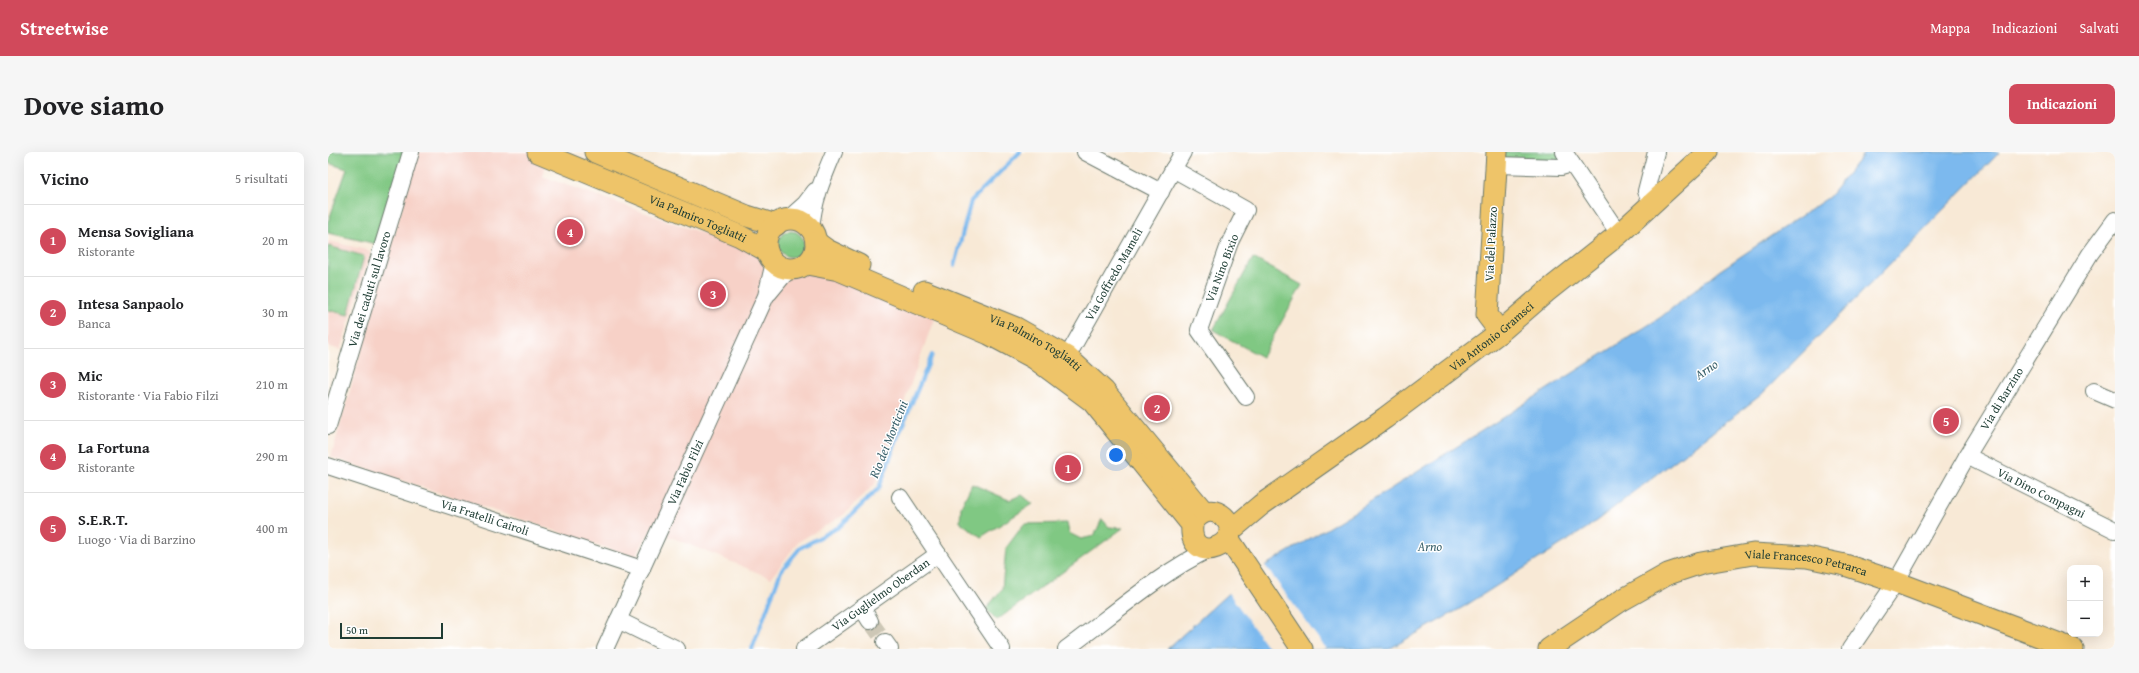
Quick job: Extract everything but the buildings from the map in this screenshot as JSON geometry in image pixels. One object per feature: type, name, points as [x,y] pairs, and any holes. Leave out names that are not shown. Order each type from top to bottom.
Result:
[{"type":"main road","name":"Via Palmiro Togliatti","points":[[538,152],[740,236],[785,261],[846,273],[989,334],[1047,366],[1092,401],[1216,537]]},
{"type":"main road","name":"Via Palmiro Togliatti","points":[[595,152],[747,216],[781,223],[800,221],[814,236],[843,259],[1016,328],[1067,357],[1104,391],[1216,537]]},
{"type":"main road","name":"Via Antonio Gramsci","points":[[1216,537],[1385,418],[1500,332],[1546,292],[1619,234],[1708,152]]},
{"type":"main road","name":"Via del Palazzo","points":[[1496,159],[1488,315],[1500,332]]},
{"type":"main road","points":[[781,223],[768,237],[785,261],[812,258],[814,236]]},
{"type":"main road","points":[[1216,537],[1288,649]]},
{"type":"main road","points":[[1216,537],[1302,649]]},
{"type":"main road","name":"Viale Francesco Petrarca","points":[[1549,649],[1622,600],[1668,574],[1701,563],[1753,554],[1807,557],[1845,565],[1896,582],[2073,649]]},
{"type":"street","name":"Via dei caduti sul lavoro","points":[[328,426],[411,152]]},
{"type":"street","points":[[814,236],[813,212],[819,187],[834,152]]},
{"type":"street","points":[[1085,152],[1161,192]]},
{"type":"street","name":"Via Goffredo Mameli","points":[[1067,357],[1183,152]]},
{"type":"street","points":[[1652,205],[1646,191],[1656,152]]},
{"type":"street","points":[[1496,159],[1561,167],[1568,158],[1619,234]]},
{"type":"street","name":"Via Nino Bixio","points":[[1174,169],[1246,210],[1230,242],[1199,330],[1246,397]]},
{"type":"street","name":"Via Palmiro Togliatti","points":[[627,188],[631,179],[636,175],[657,184],[666,182]]},
{"type":"street","points":[[781,223],[805,204],[819,187]]},
{"type":"street","name":"Via di Barzino","points":[[1850,649],[1896,582],[1967,456],[2090,254],[2115,220]]},
{"type":"street","name":"Via Fabio Filzi","points":[[605,649],[766,296],[785,261]]},
{"type":"street","points":[[2094,391],[2115,400]]},
{"type":"street","name":"Via Dino Compagni","points":[[1967,456],[2115,530]]},
{"type":"street","name":"Via Fratelli Cairoli","points":[[328,466],[642,569]]},
{"type":"street","name":"Via Guglielmo Oberdan","points":[[900,497],[1002,649]]},
{"type":"street","points":[[1066,649],[1174,570],[1182,560],[1216,537]]},
{"type":"street","name":"Via Guglielmo Oberdan","points":[[804,649],[866,614],[938,554]]},
{"type":"street","points":[[618,620],[677,649]]},
{"type":"shaded area","points":[[418,152],[551,152],[542,176],[935,316],[875,484],[842,516],[798,542],[771,578],[651,529],[635,557],[331,457]]},
{"type":"shaded area","points":[[328,241],[371,251],[340,350],[328,346]]},
{"type":"green space","points":[[328,152],[405,152],[377,244],[328,233],[328,222],[347,169],[328,163]]},
{"type":"green space","points":[[1504,152],[1557,152],[1563,163],[1503,159]]},
{"type":"green space","points":[[791,231],[800,235],[804,244],[800,253],[791,257],[782,253],[778,244],[782,235]]},
{"type":"green space","points":[[328,246],[364,256],[348,315],[328,310]]},
{"type":"green space","points":[[1253,258],[1302,285],[1262,357],[1213,330]]},
{"type":"green space","points":[[972,484],[1009,500],[1022,495],[1033,504],[981,537],[960,522],[961,507]]},
{"type":"green space","points":[[1102,519],[1109,527],[1123,528],[997,620],[986,609],[1002,589],[1006,548],[1024,524],[1067,523],[1069,533],[1081,539],[1094,536]]},
{"type":"water","name":"Arno","points":[[1865,152],[2000,152],[1761,395],[1587,528],[1465,606],[1389,649],[1167,649],[1246,577],[1354,512],[1661,317],[1719,271],[1829,197]]},
{"type":"pier","points":[[1264,564],[1326,649],[1269,649],[1228,592],[1245,576]]},
{"type":"waterway","name":"Rio dei Morticini","points":[[954,266],[971,201],[1020,152]]},
{"type":"waterway","name":"Rio dei Morticini","points":[[752,649],[781,571],[800,548],[839,527],[879,488],[898,436],[932,355]]},
{"type":"tunnel","points":[[870,621],[885,642]]},
{"type":"place","name":"La Fortuna","points":[[570,232]]},
{"type":"place","name":"Mic","points":[[713,294]]},
{"type":"place","name":"Intesa Sanpaolo","points":[[1157,408]]},
{"type":"place","name":"S.E.R.T.","points":[[1946,421]]},
{"type":"place","name":"Mensa Sovigliana","points":[[1068,468]]}]
